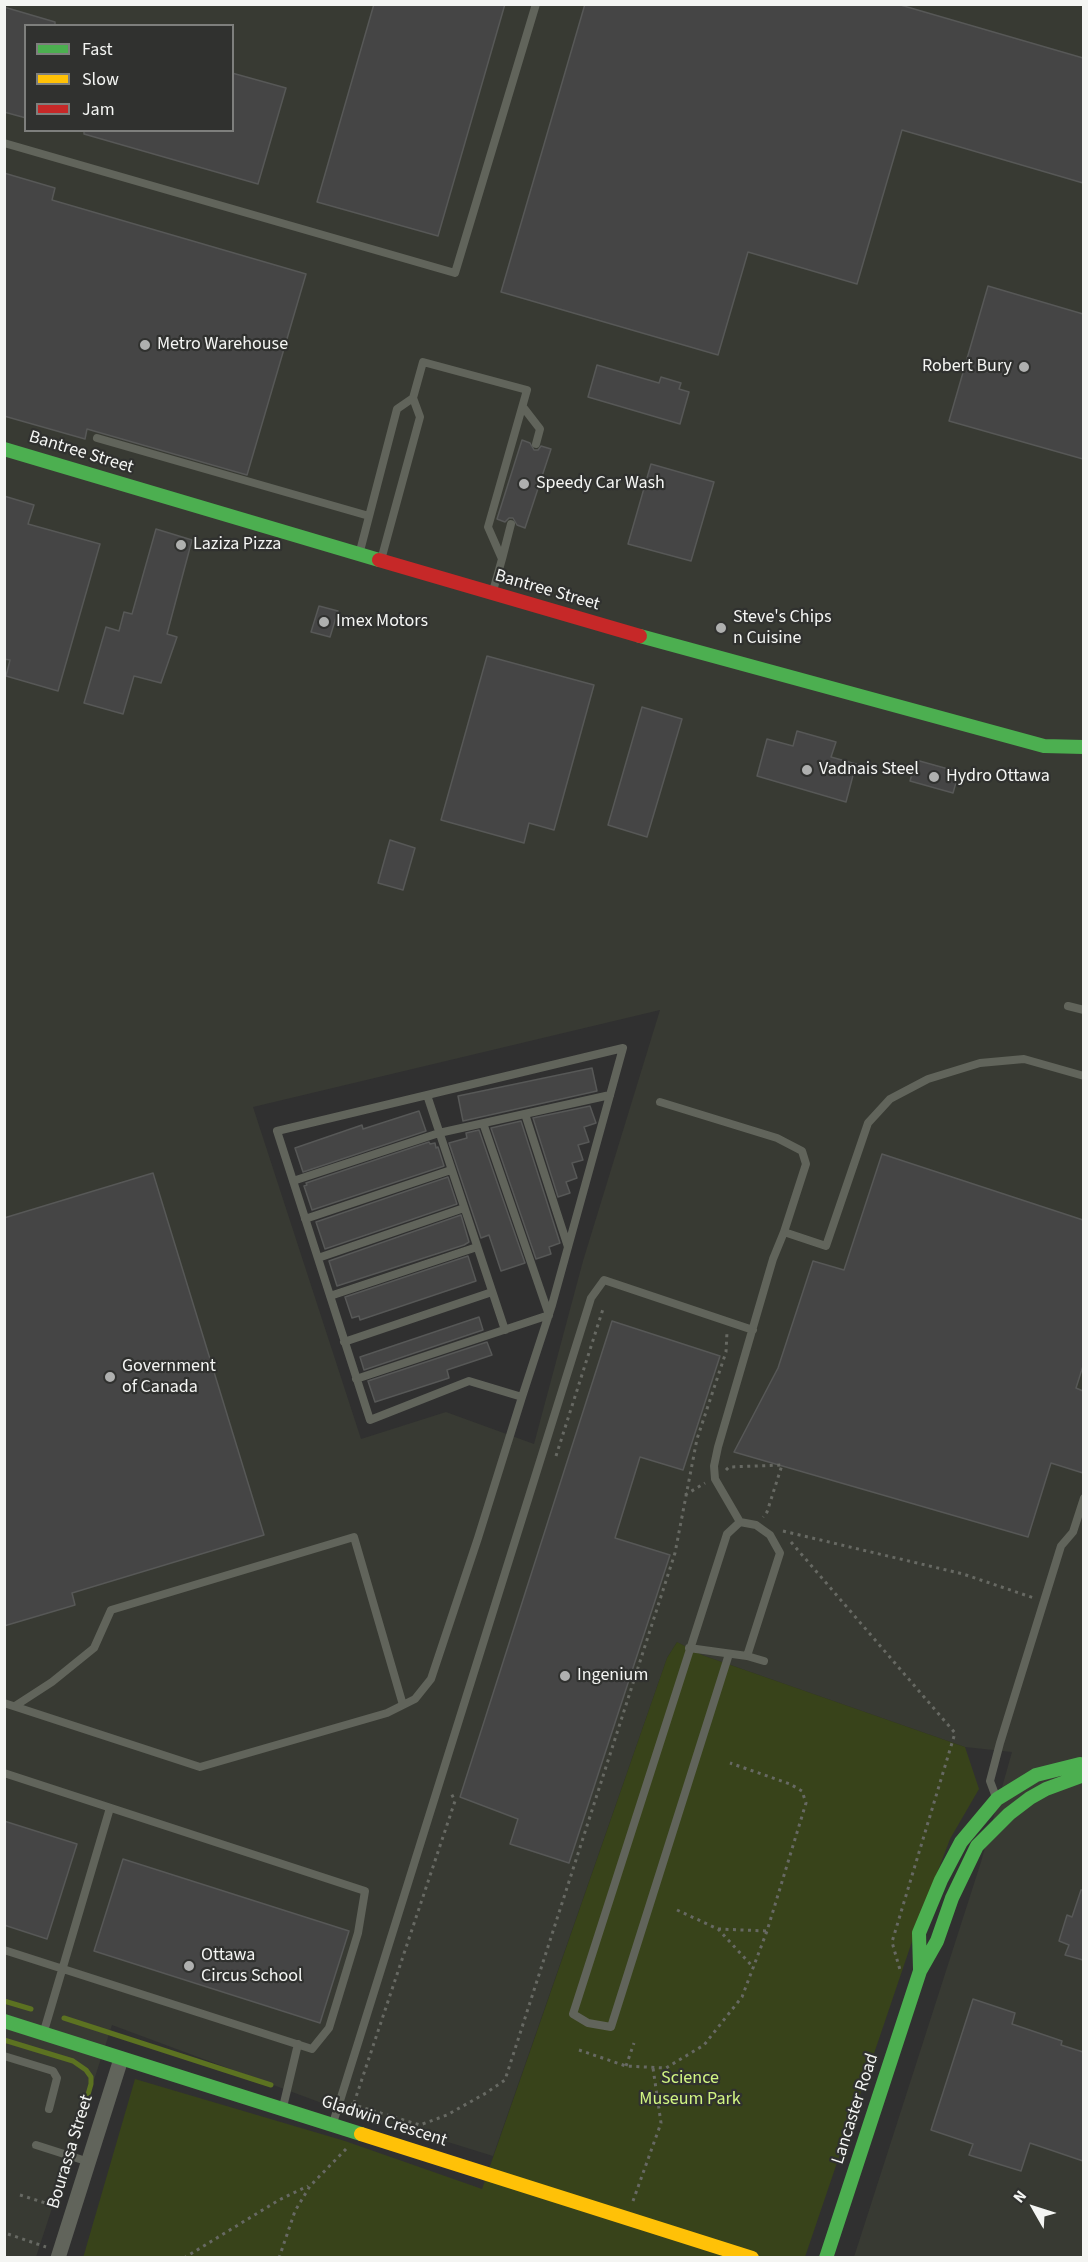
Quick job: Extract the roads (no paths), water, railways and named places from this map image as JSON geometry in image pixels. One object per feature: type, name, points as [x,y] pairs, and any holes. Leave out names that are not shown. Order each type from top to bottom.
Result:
[{"type":"street","name":"Bantree Street","points":[[4,449],[493,594],[753,668],[1044,746],[1083,747]]},
{"type":"street","name":"Lancaster Road","points":[[920,1971],[919,1933],[941,1880],[961,1842],[997,1799],[1036,1775],[1083,1763]]},
{"type":"street","name":"Lancaster Road","points":[[826,2258],[920,1971],[937,1941],[952,1898],[977,1846],[1009,1814],[1046,1789],[1083,1776]]},
{"type":"street","name":"Gladwin Crescent","points":[[4,2020],[752,2258]]},
{"type":"street","name":"Bourassa Street","points":[[58,2258],[121,2059]]},
{"type":"lane","points":[[4,143],[455,273],[536,4]]},
{"type":"lane","points":[[381,560],[420,417],[413,398],[423,362],[527,390],[488,527],[502,559]]},
{"type":"lane","points":[[359,553],[397,409],[413,398]]},
{"type":"lane","points":[[523,407],[540,429],[536,444]]},
{"type":"lane","points":[[97,438],[369,516]]},
{"type":"lane","points":[[493,594],[511,524]]},
{"type":"lane","points":[[1068,1006],[1083,1010]]},
{"type":"lane","points":[[4,1703],[200,1767],[387,1713],[415,1699],[431,1679],[549,1315],[623,1048],[277,1131],[370,1420],[469,1381],[522,1397]]},
{"type":"lane","points":[[784,1232],[826,1246],[867,1123],[890,1099],[928,1079],[980,1063],[1024,1059],[1083,1076]]},
{"type":"lane","points":[[427,1095],[505,1330]]},
{"type":"lane","points":[[293,1181],[439,1132],[610,1095]]},
{"type":"lane","points":[[660,1102],[759,1132],[802,1151],[806,1164],[773,1259],[717,1447],[714,1466],[716,1479],[740,1522]]},
{"type":"lane","points":[[525,1114],[568,1247]]},
{"type":"lane","points":[[483,1123],[549,1315]]},
{"type":"lane","points":[[305,1219],[451,1170]]},
{"type":"lane","points":[[318,1257],[464,1208]]},
{"type":"lane","points":[[330,1296],[477,1247]]},
{"type":"lane","points":[[333,2124],[591,1298],[604,1280],[753,1330]]},
{"type":"lane","points":[[344,1342],[492,1292]]},
{"type":"lane","points":[[356,1379],[549,1315]]},
{"type":"lane","points":[[1009,1814],[997,1799],[990,1781],[1061,1546],[1073,1532],[1083,1498]]},
{"type":"lane","points":[[740,1522],[756,1525],[770,1535],[780,1553],[747,1656]]},
{"type":"lane","points":[[729,1654],[611,2027],[588,2023],[573,2014],[727,1534],[740,1522]]},
{"type":"lane","points":[[15,1706],[52,1682],[94,1648],[111,1610],[354,1537],[403,1705]]},
{"type":"lane","points":[[689,1648],[747,1656],[764,1661]]},
{"type":"lane","points":[[4,1773],[365,1892],[358,1933],[329,2028],[312,2049],[4,1950]]},
{"type":"lane","points":[[44,2033],[110,1808]]},
{"type":"lane","points":[[282,2108],[298,2044]]},
{"type":"lane","points":[[4,2056],[53,2071],[57,2078],[49,2109]]},
{"type":"lane","points":[[36,2145],[88,2162]]},
{"type":"waterway","points":[[4,2001],[31,2009]]},
{"type":"waterway","points":[[64,2018],[271,2085]]},
{"type":"waterway","points":[[4,2040],[73,2061],[86,2070],[91,2077],[91,2084],[85,2105]]},
{"type":"place","name":"Metro Warehouse","points":[[145,345]]},
{"type":"place","name":"Robert Bury","points":[[1024,367]]},
{"type":"place","name":"Speedy Car Wash","points":[[524,484]]},
{"type":"place","name":"Laziza Pizza","points":[[181,545]]},
{"type":"place","name":"Imex Motors","points":[[324,622]]},
{"type":"place","name":"Steve's Chips n Cuisine","points":[[721,628]]},
{"type":"place","name":"Vadnais Steel","points":[[807,770]]},
{"type":"place","name":"Hydro Ottawa","points":[[934,777]]},
{"type":"place","name":"Government of Canada","points":[[110,1377]]},
{"type":"place","name":"Ingenium","points":[[565,1676]]},
{"type":"place","name":"Ottawa Circus School","points":[[189,1966]]},
{"type":"park label","name":"Science Museum Park","points":[[690,2089]]}]
